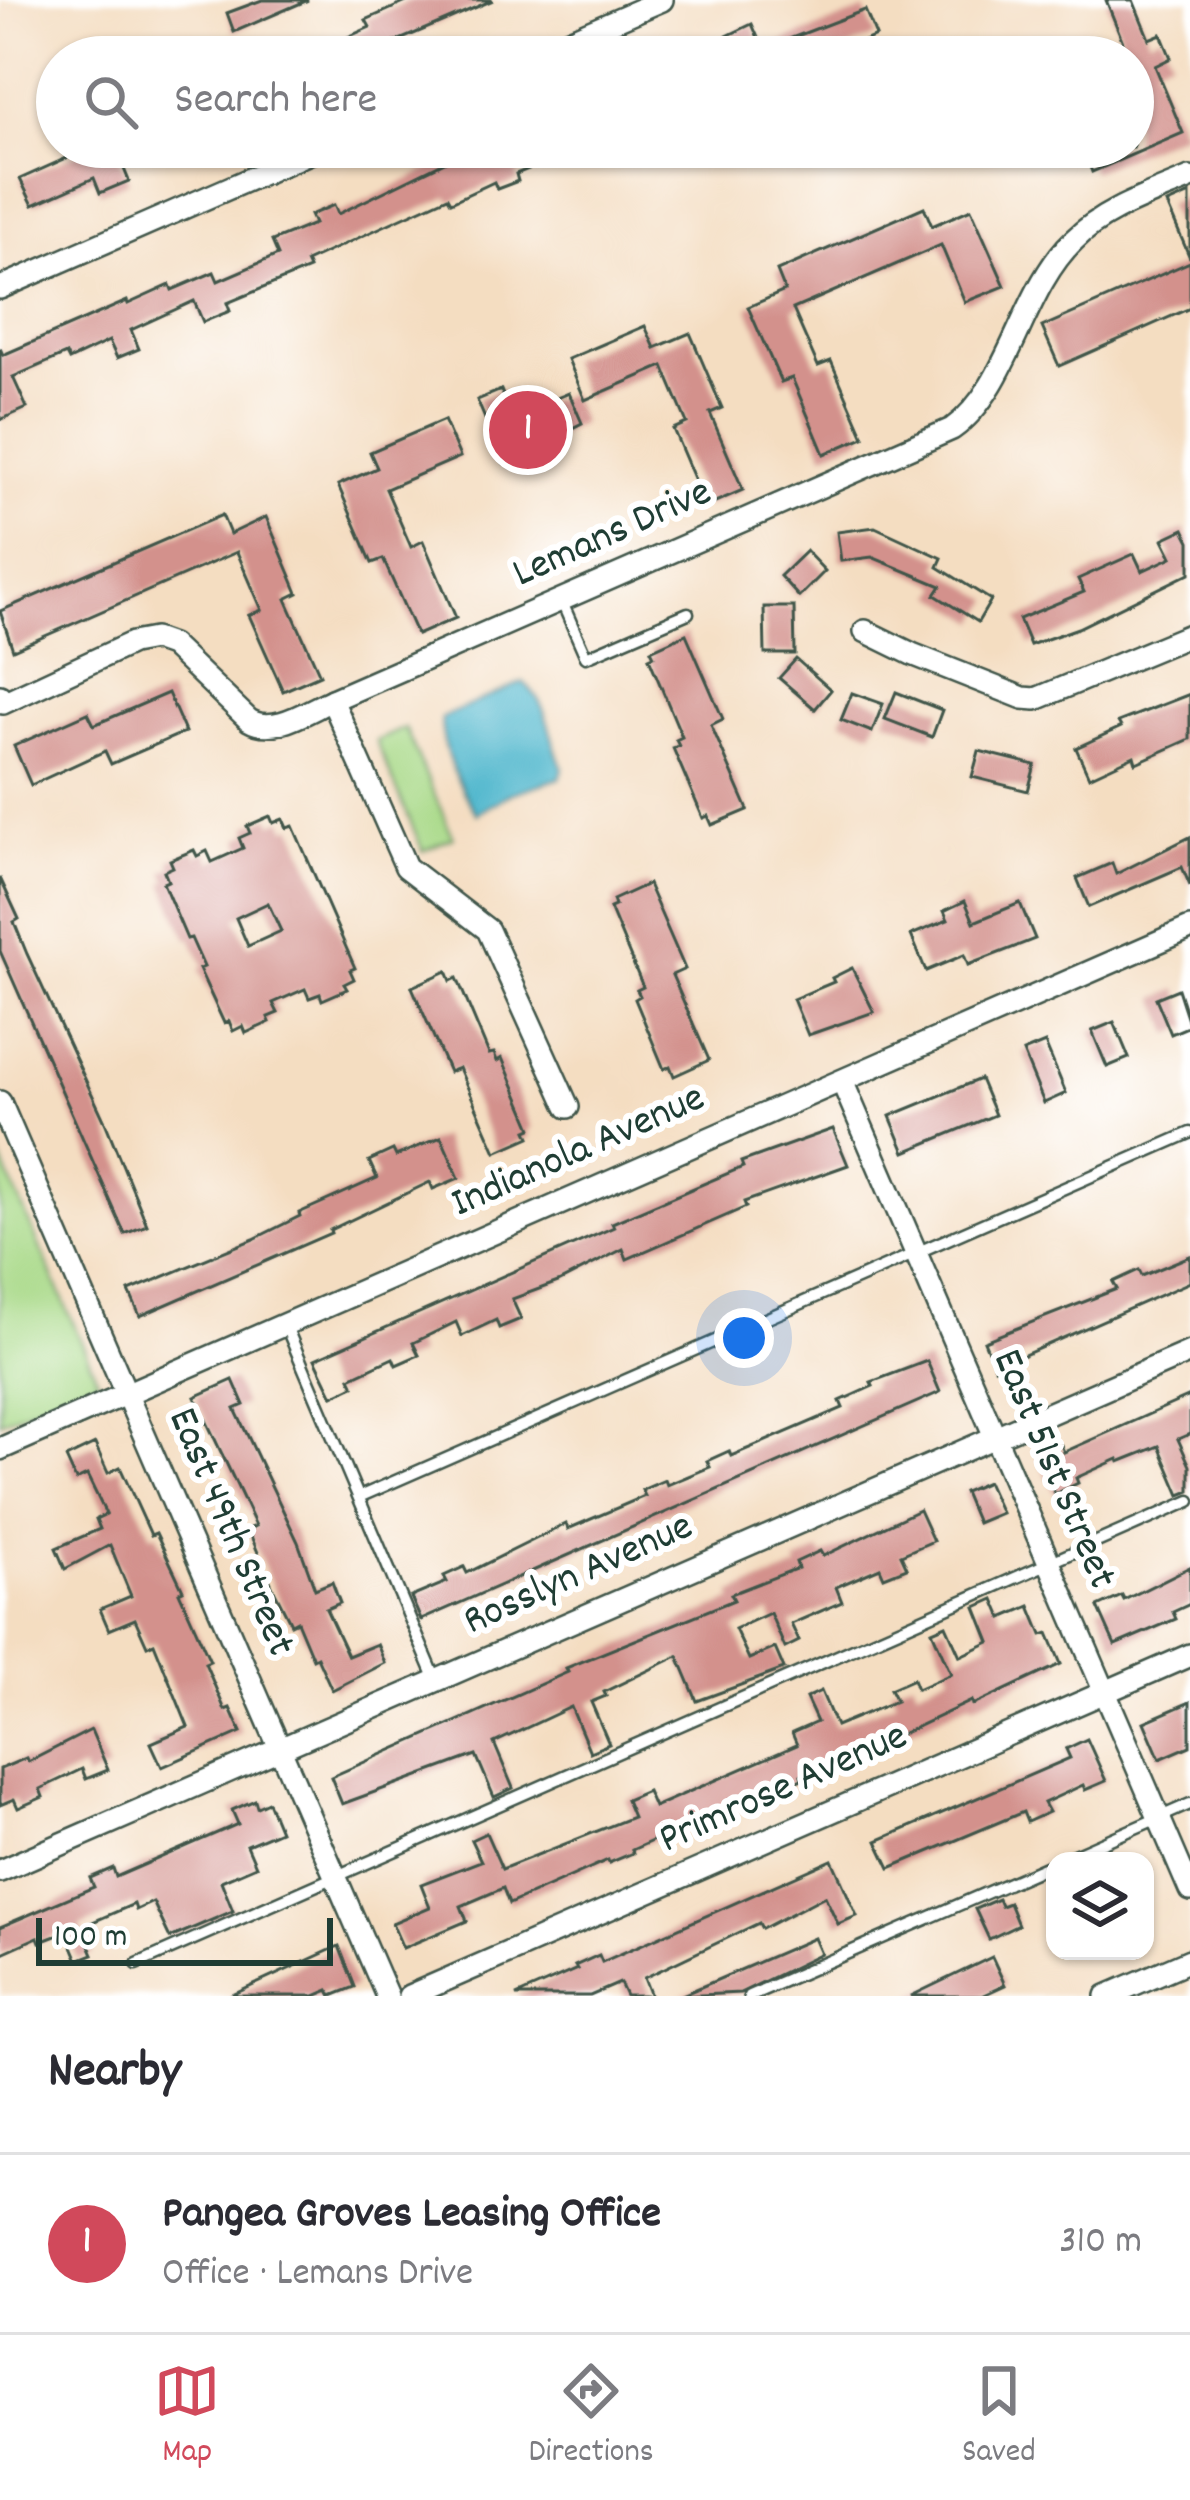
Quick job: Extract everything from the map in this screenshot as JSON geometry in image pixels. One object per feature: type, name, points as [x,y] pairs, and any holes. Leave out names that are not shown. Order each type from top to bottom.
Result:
[{"type":"street","points":[[579,36],[662,0]]},
{"type":"street","points":[[0,288],[275,168]]},
{"type":"street","name":"Lemans Drive","points":[[1,701],[149,639],[171,645],[249,720],[261,727],[273,726],[952,429],[979,402],[1052,267],[1073,240],[1109,214],[1190,178]]},
{"type":"street","points":[[865,631],[934,663],[1036,699],[1190,635]]},
{"type":"street","points":[[332,700],[406,867],[488,930],[568,1107]]},
{"type":"street","name":"Indianola Avenue","points":[[0,1449],[1190,928]]},
{"type":"street","name":"East 51st Street","points":[[842,1081],[1190,1890]]},
{"type":"street","name":"East 49th Street","points":[[0,1102],[387,1996]]},
{"type":"street","name":"Rosslyn Avenue","points":[[0,1871],[1190,1352]]},
{"type":"street","name":"Primrose Avenue","points":[[409,1996],[1190,1655]]},
{"type":"street","points":[[1107,1996],[1190,1960]]},
{"type":"lane","points":[[561,600],[586,657],[688,613]]},
{"type":"lane","points":[[359,1497],[1190,1133]]},
{"type":"lane","points":[[285,1324],[437,1680]]},
{"type":"lane","points":[[137,1964],[1190,1501]]},
{"type":"lane","points":[[1081,1852],[1190,1804]]},
{"type":"lane","points":[[749,1996],[1046,1867]]},
{"type":"green space","points":[[405,728],[453,837],[423,851],[376,741]]},
{"type":"green space","points":[[0,1156],[98,1380],[0,1422]]},
{"type":"water","points":[[523,682],[544,711],[563,768],[560,778],[509,794],[477,814],[453,769],[441,718]]},
{"type":"building","points":[[262,0],[308,0],[234,32],[227,13]]},
{"type":"building","points":[[411,0],[493,0],[409,36],[350,36],[370,27],[366,20]]},
{"type":"building","points":[[1106,0],[1133,0],[1148,36],[1121,36]]},
{"type":"building","points":[[865,10],[876,36],[797,36]]},
{"type":"building","points":[[752,24],[757,36],[727,36]]},
{"type":"building","points":[[1161,34],[1171,58],[1155,66],[1183,133],[1154,145],[1154,37]]},
{"type":"building","points":[[44,168],[124,168],[129,181],[100,193],[94,178],[33,205],[20,179]]},
{"type":"building","points":[[432,168],[531,168],[516,174],[518,181],[497,189],[494,182],[451,202],[448,197],[306,262],[309,269],[227,303],[230,311],[203,322],[194,301],[131,330],[139,349],[117,358],[109,341],[69,360],[66,354],[13,377],[27,408],[0,420],[0,348],[3,355],[170,285],[172,290],[214,272],[218,281],[278,255],[272,241],[314,224],[310,215],[334,205],[338,214]]},
{"type":"building","points":[[1190,194],[1190,258],[1167,204]]},
{"type":"building","points":[[924,207],[932,226],[971,209],[1005,286],[965,302],[941,245],[793,309],[818,366],[831,361],[864,437],[824,454],[792,378],[781,382],[748,307],[785,291],[777,271]]},
{"type":"building","points":[[1190,262],[1190,308],[1059,366],[1042,327]]},
{"type":"building","points":[[645,326],[655,348],[690,333],[722,408],[710,413],[743,490],[706,506],[673,429],[687,423],[663,366],[585,400],[568,359]]},
{"type":"building","points":[[501,390],[512,417],[569,393],[582,423],[504,463],[477,400]]},
{"type":"building","points":[[444,420],[460,457],[386,489],[411,547],[423,541],[456,618],[417,635],[383,559],[372,563],[338,485],[377,468],[370,452]]},
{"type":"building","points":[[222,515],[230,534],[266,517],[298,593],[286,599],[320,675],[283,691],[249,615],[262,610],[237,552],[13,650],[0,611]]},
{"type":"building","points":[[875,527],[942,558],[938,567],[991,600],[978,622],[935,595],[941,586],[872,557],[841,561],[837,532]]},
{"type":"building","points":[[1184,529],[1190,541],[1190,573],[1078,628],[1030,645],[1019,619],[1084,592],[1078,579],[1134,554],[1142,571],[1172,557],[1163,539]]},
{"type":"building","points":[[806,551],[825,571],[799,597],[780,576]]},
{"type":"building","points":[[764,607],[794,607],[795,654],[765,654]]},
{"type":"building","points":[[686,634],[723,719],[711,725],[748,810],[712,825],[708,816],[703,818],[673,748],[682,737],[649,658],[654,656],[651,650]]},
{"type":"building","points":[[796,659],[831,690],[815,709],[779,678]]},
{"type":"building","points":[[896,692],[942,710],[932,737],[885,719]]},
{"type":"building","points":[[168,693],[185,732],[111,764],[105,751],[31,785],[14,746],[88,713],[94,725]]},
{"type":"building","points":[[852,693],[883,704],[872,732],[841,720]]},
{"type":"building","points":[[1190,694],[1190,739],[1136,763],[1134,756],[1089,777],[1076,748],[1121,727],[1118,722]]},
{"type":"building","points":[[979,751],[1035,765],[1028,791],[972,777]]},
{"type":"building","points":[[270,816],[273,823],[283,819],[287,828],[293,826],[355,968],[350,970],[354,979],[344,984],[347,989],[322,1000],[320,994],[309,998],[305,989],[273,1003],[278,1013],[268,1017],[270,1022],[246,1033],[243,1026],[233,1031],[229,1021],[224,1023],[199,969],[204,967],[163,883],[168,881],[164,871],[173,867],[170,860],[194,850],[197,856],[207,851],[212,862],[243,848],[239,838],[250,833],[247,826]],"holes":[[[268,903],[281,931],[248,946],[236,918]]]},
{"type":"building","points":[[1190,837],[1190,886],[1182,867],[1089,907],[1077,878],[1112,863],[1116,874]]},
{"type":"building","points":[[0,878],[19,919],[14,922],[27,954],[147,1225],[125,1234],[0,951]]},
{"type":"building","points":[[648,884],[685,969],[672,975],[709,1060],[674,1076],[670,1066],[664,1069],[635,999],[643,987],[610,908],[615,906],[613,900]]},
{"type":"building","points":[[965,901],[974,922],[1020,903],[1035,939],[968,965],[964,955],[926,971],[911,935],[948,920],[944,911]]},
{"type":"building","points":[[852,968],[874,1012],[808,1035],[793,999],[834,982],[832,978]]},
{"type":"building","points":[[447,971],[451,981],[457,978],[489,1054],[494,1053],[497,1061],[502,1058],[532,1128],[527,1130],[530,1137],[496,1152],[459,1068],[449,1072],[412,987]]},
{"type":"building","points":[[1178,989],[1190,1026],[1171,1034],[1156,998]]},
{"type":"building","points":[[1114,1022],[1129,1058],[1107,1067],[1092,1031]]},
{"type":"building","points":[[1045,1043],[1066,1093],[1044,1103],[1023,1052]]},
{"type":"building","points":[[980,1079],[995,1115],[905,1152],[890,1116]]},
{"type":"building","points":[[833,1129],[848,1165],[744,1202],[746,1207],[627,1259],[623,1249],[512,1299],[521,1319],[499,1328],[496,1320],[462,1336],[456,1322],[413,1343],[419,1355],[396,1365],[393,1358],[350,1378],[354,1386],[333,1396],[315,1359],[614,1227],[612,1223],[743,1167],[741,1162]]},
{"type":"building","points":[[441,1137],[459,1178],[433,1189],[430,1182],[331,1233],[140,1316],[129,1291],[254,1239],[377,1178],[369,1161],[393,1150],[396,1156]]},
{"type":"building","points":[[1190,1256],[1190,1282],[995,1368],[984,1341],[1117,1289],[1113,1282],[1139,1270],[1142,1276]]},
{"type":"building","points":[[927,1361],[940,1392],[421,1620],[411,1597],[447,1582],[444,1576],[464,1567],[467,1573],[566,1524],[568,1529],[645,1496],[642,1490],[710,1467],[707,1461],[729,1451],[731,1456],[843,1408],[840,1401],[873,1386],[871,1382]]},
{"type":"building","points":[[233,1380],[244,1405],[235,1409],[315,1589],[332,1582],[340,1603],[326,1609],[348,1656],[377,1644],[385,1663],[332,1690],[297,1621],[291,1624],[274,1590],[248,1529],[256,1526],[195,1397]]},
{"type":"building","points":[[1190,1396],[1190,1434],[1178,1439],[1190,1466],[1190,1491],[1180,1495],[1159,1446],[1076,1478],[1078,1483],[1055,1494],[1037,1456],[1061,1445],[1064,1452]]},
{"type":"building","points":[[95,1444],[108,1473],[120,1467],[151,1535],[156,1533],[183,1590],[179,1592],[210,1661],[205,1663],[225,1710],[230,1708],[241,1732],[162,1767],[151,1743],[188,1727],[154,1643],[147,1646],[135,1619],[109,1630],[100,1609],[131,1596],[110,1545],[65,1569],[56,1548],[100,1529],[96,1519],[106,1514],[87,1475],[76,1480],[66,1458]]},
{"type":"building","points":[[987,1482],[1001,1513],[977,1523],[964,1492]]},
{"type":"building","points":[[919,1510],[933,1541],[901,1555],[907,1568],[884,1577],[880,1568],[836,1587],[842,1602],[791,1624],[799,1641],[785,1648],[770,1613],[735,1629],[749,1659],[775,1648],[784,1669],[697,1701],[678,1656],[591,1702],[609,1744],[590,1752],[571,1707],[494,1743],[513,1788],[494,1797],[476,1755],[342,1804],[331,1777],[568,1672],[566,1668],[734,1600],[731,1594],[798,1568],[796,1562],[820,1551],[823,1556]]},
{"type":"building","points":[[1190,1567],[1190,1604],[1173,1612],[1176,1619],[1115,1645],[1098,1607],[1122,1596],[1124,1600]]},
{"type":"building","points":[[994,1599],[1002,1618],[1030,1606],[1061,1664],[509,1904],[503,1888],[461,1906],[467,1921],[403,1948],[392,1923],[430,1907],[421,1884],[481,1861],[471,1840],[486,1833],[502,1869],[633,1817],[626,1800],[647,1791],[654,1807],[797,1745],[792,1733],[817,1722],[806,1698],[821,1691],[836,1726],[896,1701],[890,1689],[913,1679],[917,1689],[951,1674],[932,1631],[946,1625],[960,1656],[990,1642],[976,1607]]},
{"type":"building","points":[[1190,1702],[1190,1746],[1160,1759],[1144,1722]]},
{"type":"building","points":[[91,1730],[108,1770],[86,1779],[82,1769],[40,1789],[43,1797],[18,1808],[14,1799],[0,1805],[0,1769],[26,1758],[28,1762]]},
{"type":"building","points":[[1087,1739],[1106,1781],[1085,1790],[1083,1785],[1044,1803],[1049,1812],[1027,1822],[1023,1812],[890,1868],[877,1841],[1070,1758],[1066,1749]]},
{"type":"building","points":[[255,1800],[257,1807],[268,1802],[280,1831],[247,1845],[256,1866],[221,1881],[233,1911],[170,1938],[153,1902],[136,1910],[134,1904],[81,1927],[93,1954],[78,1960],[66,1932],[40,1942],[38,1937],[0,1954],[0,1927],[94,1887],[90,1878],[113,1868],[116,1877],[238,1824],[232,1810]]},
{"type":"building","points":[[832,1860],[857,1916],[838,1924],[825,1896],[762,1929],[759,1923],[644,1978],[651,1996],[626,1996],[620,1983],[590,1996],[516,1996],[599,1955],[602,1962]]},
{"type":"building","points":[[998,1899],[1001,1906],[1009,1903],[1018,1925],[989,1939],[975,1909]]},
{"type":"building","points":[[814,1938],[821,1954],[740,1993],[680,1996]]},
{"type":"building","points":[[339,1946],[355,1987],[332,1996],[329,1990],[315,1996],[230,1996]]},
{"type":"building","points":[[992,1957],[1005,1985],[981,1996],[911,1996]]},
{"type":"place","name":"Pangea Groves Leasing Office","points":[[528,430]]}]
